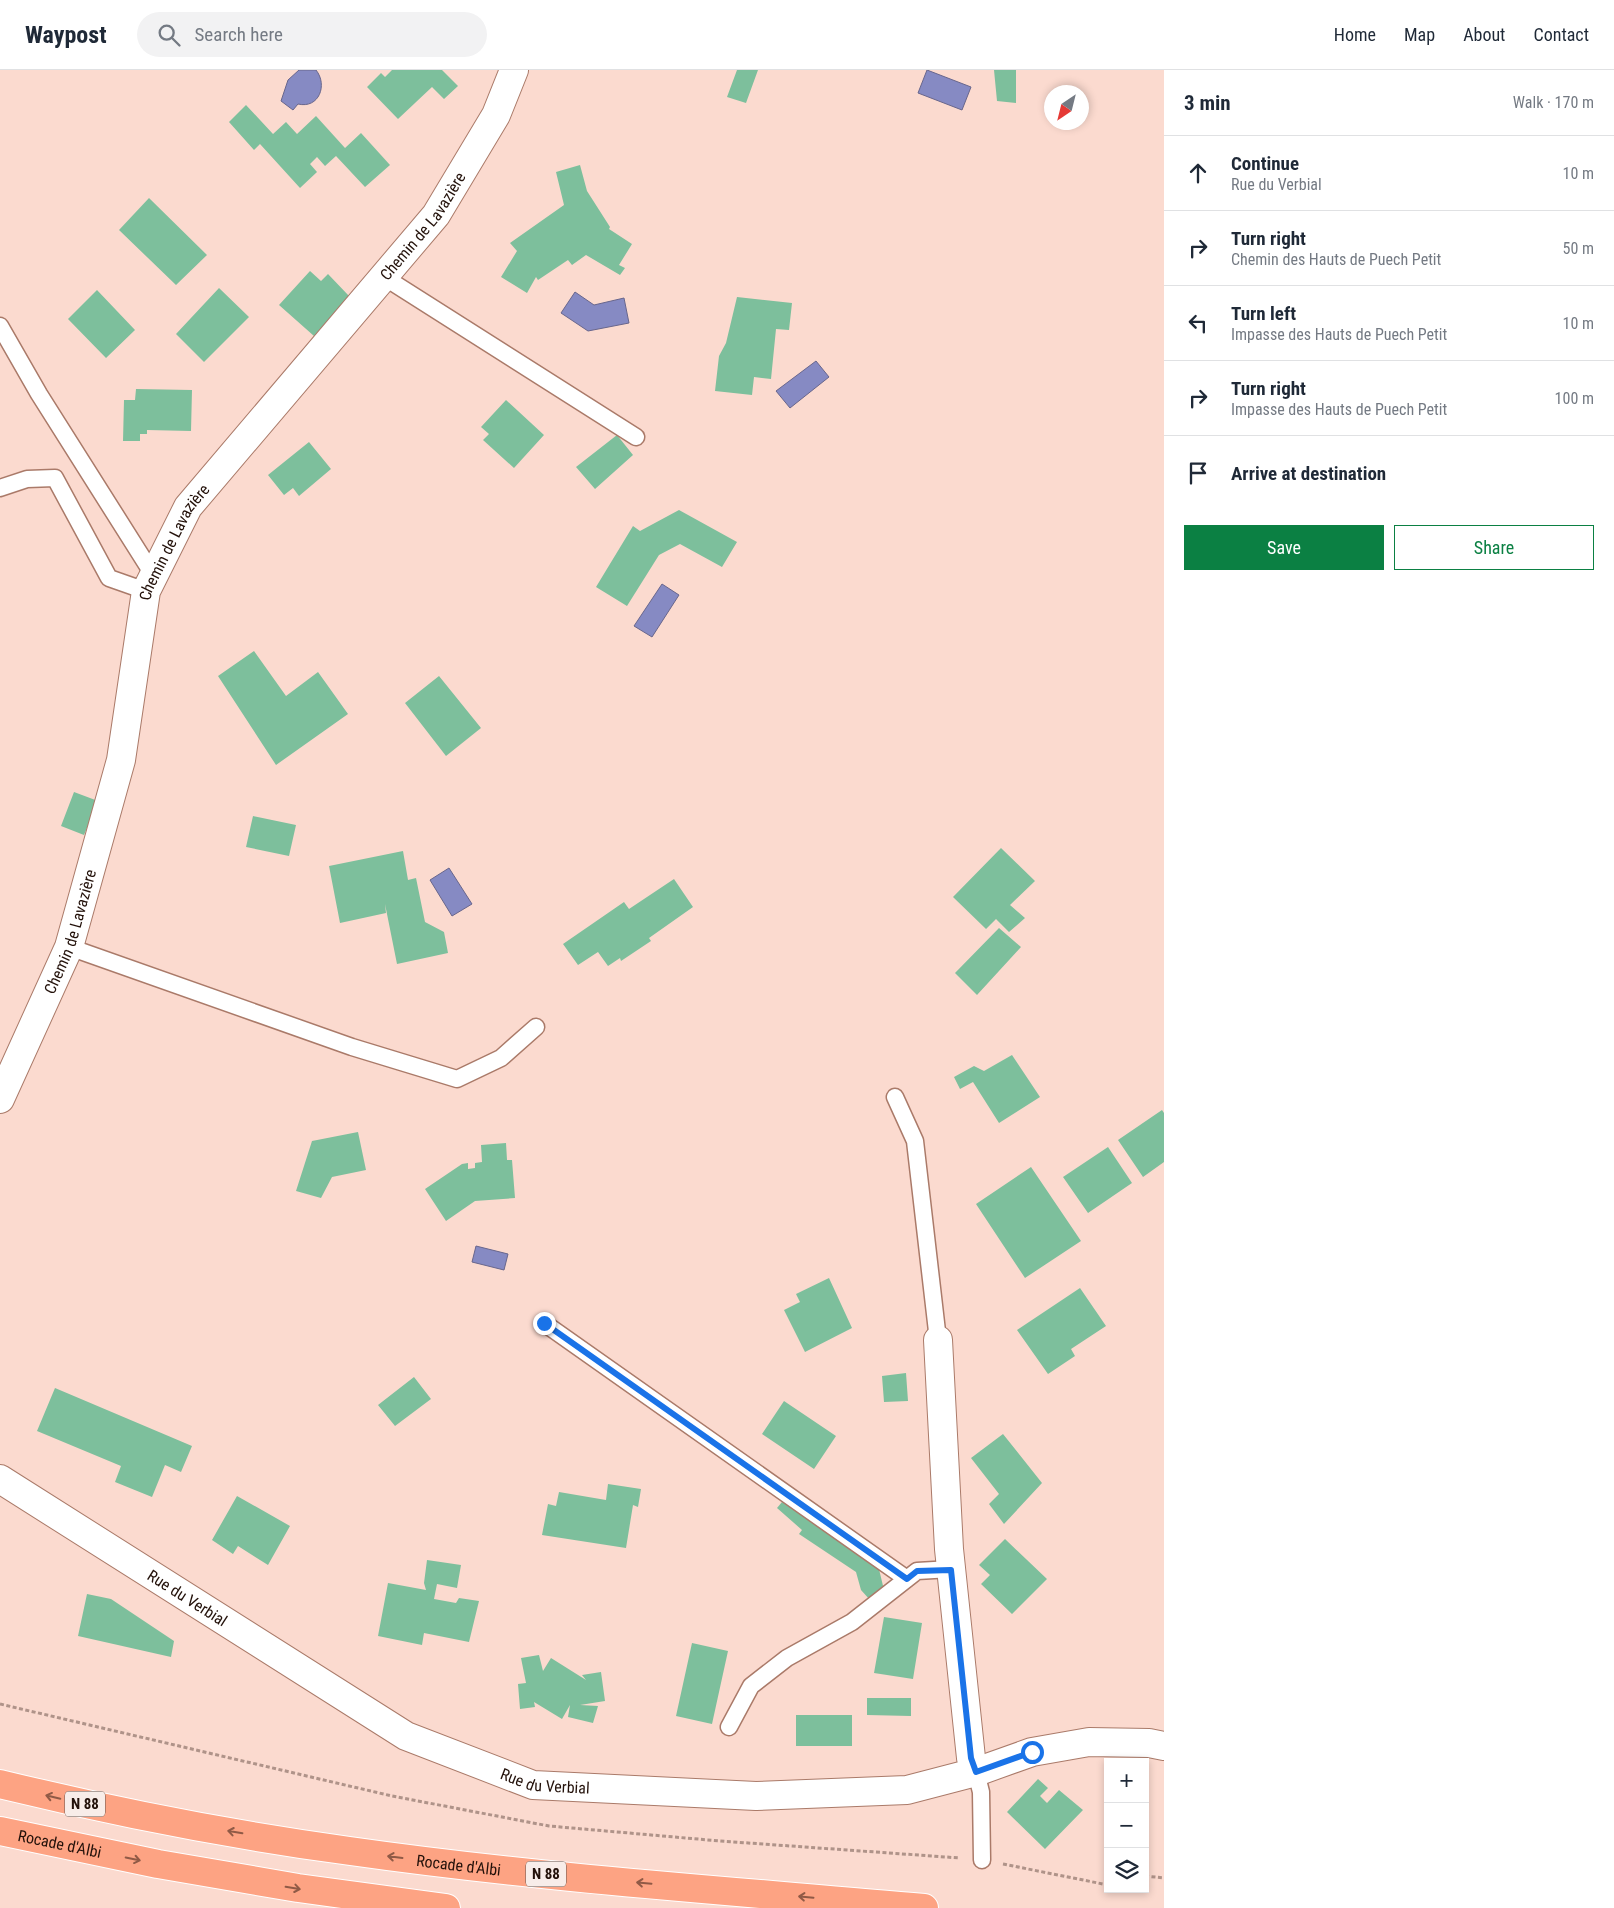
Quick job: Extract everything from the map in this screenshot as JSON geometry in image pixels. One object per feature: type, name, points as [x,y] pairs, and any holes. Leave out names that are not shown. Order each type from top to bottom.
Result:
[{"type":"highway","name":"Rocade d'Albi","points":[[0,1784],[170,1822],[350,1851],[541,1874],[924,1908]]},
{"type":"highway","name":"Rocade d'Albi","points":[[0,1830],[158,1864],[298,1888],[446,1908]]},
{"type":"street","name":"Chemin de Lavazière","points":[[0,1099],[69,947],[121,760],[150,583],[188,508],[436,215],[496,116],[514,70]]},
{"type":"street","points":[[938,1340],[951,1570],[971,1758],[976,1772]]},
{"type":"street","name":"Rue du Verbial","points":[[0,1479],[406,1736],[533,1784],[756,1796],[907,1790],[976,1772],[1032,1752],[1089,1742],[1149,1743],[1164,1746]]},
{"type":"lane","points":[[384,276],[636,438]]},
{"type":"lane","points":[[0,326],[150,583]]},
{"type":"lane","points":[[0,488],[27,479],[55,478],[109,578],[150,583]]},
{"type":"lane","points":[[69,947],[352,1047],[457,1079],[501,1058],[536,1027]]},
{"type":"lane","points":[[895,1098],[915,1141],[938,1340]]},
{"type":"lane","points":[[544,1323],[907,1579]]},
{"type":"lane","points":[[729,1727],[751,1686],[787,1658],[852,1622],[917,1571],[951,1570]]},
{"type":"lane","points":[[976,1772],[981,1792],[982,1860]]},
{"type":"path","points":[[1149,1876],[1164,1878]]},
{"type":"water","points":[[299,70],[316,70],[320,76],[321,89],[316,99],[311,103],[305,105],[298,104],[293,110],[281,101],[288,80]]},
{"type":"water","points":[[927,70],[971,87],[962,110],[918,93]]},
{"type":"water","points":[[575,292],[594,305],[624,298],[629,323],[588,331],[561,313]]},
{"type":"water","points":[[816,361],[829,377],[790,408],[776,391]]},
{"type":"water","points":[[662,584],[679,595],[652,637],[634,626]]},
{"type":"water","points":[[449,868],[472,904],[452,916],[430,880]]},
{"type":"water","points":[[476,1246],[508,1254],[504,1270],[472,1262]]},
{"type":"building","points":[[392,70],[442,70],[458,86],[444,99],[432,87],[398,119],[367,87],[381,73],[385,77]]},
{"type":"building","points":[[737,70],[758,70],[746,103],[727,97]]},
{"type":"building","points":[[994,70],[1016,70],[1016,103],[997,101]]},
{"type":"building","points":[[246,105],[273,134],[286,122],[297,134],[316,116],[345,148],[361,133],[390,165],[365,187],[336,156],[325,166],[317,157],[310,164],[317,172],[300,188],[260,144],[254,150],[229,122]]},
{"type":"building","points":[[580,165],[587,191],[610,227],[609,229],[632,244],[619,265],[625,268],[620,275],[586,255],[572,265],[568,260],[538,280],[536,277],[527,293],[501,277],[517,251],[510,243],[564,205],[556,172]]},
{"type":"building","points":[[149,198],[207,255],[176,285],[119,230]]},
{"type":"building","points":[[310,271],[321,281],[328,274],[349,296],[314,336],[279,305]]},
{"type":"building","points":[[219,288],[249,317],[204,362],[176,334]]},
{"type":"building","points":[[97,290],[135,330],[106,358],[68,319]]},
{"type":"building","points":[[737,297],[792,303],[789,330],[776,329],[771,379],[754,377],[752,395],[715,391],[719,356],[726,343]]},
{"type":"building","points":[[136,389],[192,390],[191,431],[147,430],[147,434],[140,434],[140,441],[123,441],[124,400],[135,400]]},
{"type":"building","points":[[506,400],[544,435],[514,468],[483,440],[489,434],[481,427]]},
{"type":"building","points":[[617,435],[633,455],[595,489],[576,467]]},
{"type":"building","points":[[309,442],[331,469],[299,496],[293,488],[284,495],[268,475]]},
{"type":"building","points":[[679,510],[737,542],[722,567],[680,544],[659,555],[627,606],[596,587],[633,526],[640,531]]},
{"type":"building","points":[[254,651],[286,696],[318,672],[348,714],[276,765],[218,676]]},
{"type":"building","points":[[439,676],[481,728],[446,756],[405,703]]},
{"type":"building","points":[[74,792],[98,801],[84,835],[61,826]]},
{"type":"building","points":[[253,816],[296,825],[289,856],[246,847]]},
{"type":"building","points":[[1001,848],[1035,881],[1010,905],[1025,918],[1009,932],[996,919],[986,929],[953,897]]},
{"type":"building","points":[[403,851],[408,880],[416,878],[425,922],[444,932],[448,953],[397,964],[385,904],[386,913],[340,923],[329,866]]},
{"type":"building","points":[[674,879],[693,907],[649,938],[651,941],[621,961],[620,958],[608,966],[598,952],[578,965],[563,944],[624,902],[629,909]]},
{"type":"building","points":[[999,928],[1021,947],[977,995],[955,973]]},
{"type":"building","points":[[1012,1055],[1040,1097],[999,1123],[973,1082],[960,1089],[954,1077],[974,1066],[984,1071]]},
{"type":"building","points":[[1162,1110],[1164,1113],[1164,1162],[1143,1177],[1118,1140]]},
{"type":"building","points":[[358,1132],[366,1170],[332,1177],[321,1198],[296,1191],[312,1141]]},
{"type":"building","points":[[506,1143],[507,1160],[512,1160],[515,1198],[475,1201],[446,1221],[425,1189],[462,1164],[468,1163],[468,1169],[475,1168],[475,1163],[482,1162],[481,1145]]},
{"type":"building","points":[[1108,1147],[1132,1183],[1088,1213],[1063,1177]]},
{"type":"building","points":[[1031,1167],[1081,1241],[1025,1278],[976,1204]]},
{"type":"building","points":[[829,1278],[852,1328],[805,1352],[784,1310],[800,1302],[796,1294]]},
{"type":"building","points":[[1080,1288],[1106,1326],[1071,1349],[1075,1356],[1048,1374],[1017,1330]]},
{"type":"building","points":[[906,1373],[908,1401],[884,1402],[882,1376]]},
{"type":"building","points":[[414,1377],[431,1399],[395,1426],[378,1405]]},
{"type":"building","points":[[55,1388],[192,1446],[181,1472],[165,1465],[152,1497],[115,1482],[121,1466],[37,1431]]},
{"type":"building","points":[[784,1401],[836,1436],[814,1469],[762,1434]]},
{"type":"building","points":[[1003,1434],[1042,1483],[1004,1524],[989,1504],[999,1494],[971,1458]]},
{"type":"building","points":[[608,1484],[641,1489],[638,1507],[633,1505],[626,1548],[542,1535],[548,1504],[556,1506],[559,1492],[606,1500]]},
{"type":"building","points":[[237,1496],[290,1526],[268,1565],[238,1546],[233,1554],[212,1540]]},
{"type":"building","points":[[782,1502],[850,1542],[878,1565],[884,1590],[870,1600],[861,1590],[856,1572],[799,1534],[802,1530],[777,1508]]},
{"type":"building","points":[[1005,1539],[1047,1579],[1012,1614],[981,1584],[990,1575],[979,1565]]},
{"type":"building","points":[[427,1560],[461,1565],[457,1588],[437,1584],[434,1599],[456,1603],[459,1598],[479,1601],[469,1642],[424,1633],[422,1645],[378,1636],[388,1583],[426,1590],[424,1583]]},
{"type":"building","points":[[87,1594],[111,1599],[174,1641],[171,1657],[78,1636]]},
{"type":"building","points":[[884,1617],[922,1623],[913,1679],[874,1673]]},
{"type":"building","points":[[692,1643],[728,1651],[712,1724],[676,1716]]},
{"type":"building","points":[[539,1655],[543,1671],[551,1658],[586,1680],[582,1675],[601,1672],[605,1701],[580,1705],[598,1706],[593,1723],[568,1717],[570,1705],[562,1719],[534,1702],[535,1707],[520,1709],[518,1684],[526,1683],[521,1658]]},
{"type":"building","points":[[867,1698],[911,1698],[911,1716],[867,1715]]},
{"type":"building","points":[[796,1715],[852,1715],[852,1746],[796,1746]]},
{"type":"building","points":[[1038,1779],[1048,1788],[1040,1796],[1047,1803],[1059,1790],[1083,1810],[1045,1849],[1007,1812]]},
{"type":"route","points":[[544,1323],[907,1579],[917,1571],[951,1570],[971,1758],[976,1772],[1032,1752]]}]
